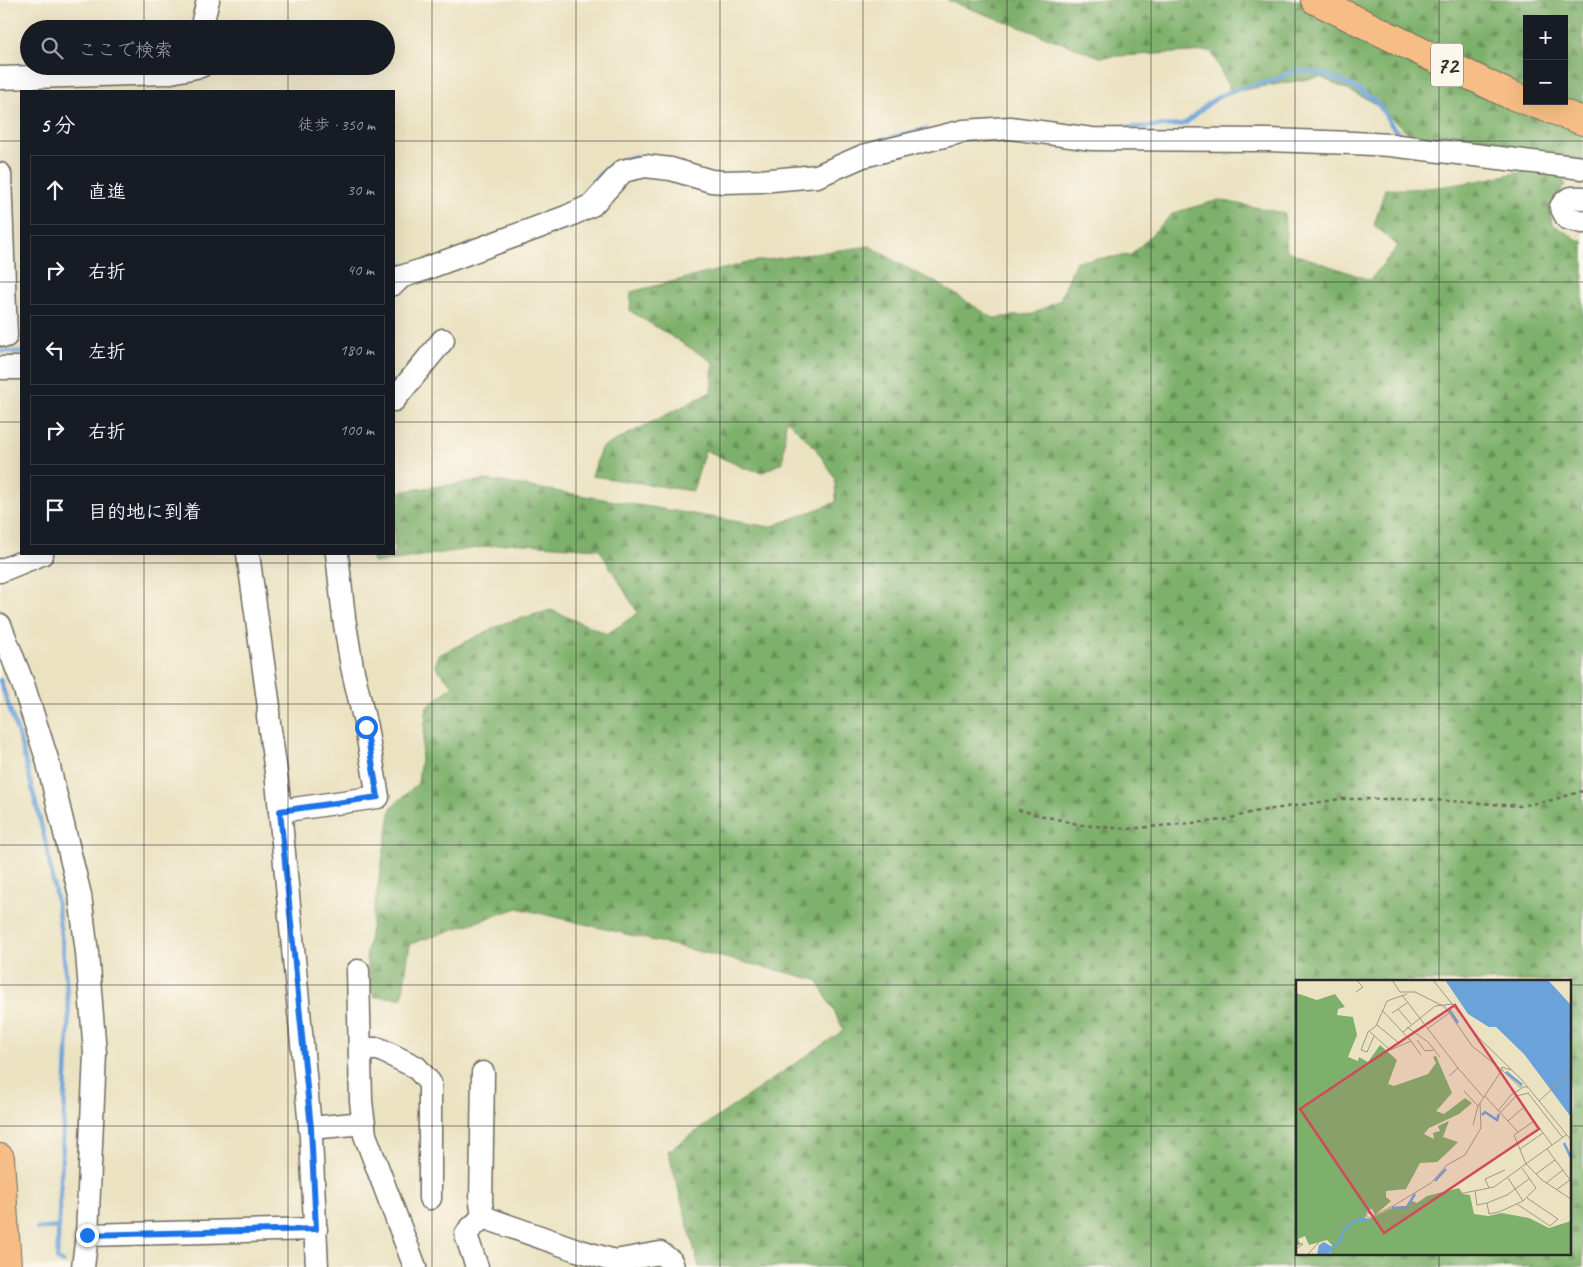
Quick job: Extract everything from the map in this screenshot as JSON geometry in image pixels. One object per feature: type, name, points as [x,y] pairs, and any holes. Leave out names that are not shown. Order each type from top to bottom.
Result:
[{"type":"main road","name":"72","points":[[1315,0],[1508,94],[1583,121]]},
{"type":"main road","points":[[0,1158],[7,1267]]},
{"type":"street","points":[[203,20],[208,0]]},
{"type":"street","points":[[0,78],[167,82],[182,75]]},
{"type":"street","points":[[395,283],[401,277],[566,217],[592,205],[622,171],[645,166],[671,169],[711,181],[724,182],[817,176],[863,156],[964,131],[1010,128],[1092,139],[1268,140],[1362,143],[1583,168]]},
{"type":"street","points":[[0,174],[12,216],[9,336]]},
{"type":"street","points":[[1583,198],[1572,197],[1565,201],[1561,207],[1567,218],[1583,222]]},
{"type":"street","points":[[395,399],[443,340]]},
{"type":"street","points":[[0,368],[20,368]]},
{"type":"street","points":[[0,571],[40,555]]},
{"type":"street","points":[[248,555],[270,707],[268,716],[276,772],[311,1128],[317,1267]]},
{"type":"street","points":[[280,811],[378,797],[366,727],[352,668],[337,555]]},
{"type":"street","points":[[0,625],[23,684],[47,759],[80,895],[87,952],[95,1052],[87,1235],[83,1267]]},
{"type":"street","points":[[358,970],[361,1101],[365,1135],[415,1267]]},
{"type":"street","points":[[360,1049],[379,1049],[416,1067],[430,1083],[430,1198]]},
{"type":"street","points":[[483,1073],[481,1204],[483,1217]]},
{"type":"street","points":[[311,1128],[364,1123]]},
{"type":"street","points":[[483,1217],[579,1259],[615,1261],[660,1253],[671,1261],[673,1267]]},
{"type":"street","points":[[476,1267],[466,1235],[483,1217]]},
{"type":"street","points":[[87,1235],[316,1229]]},
{"type":"path","points":[[1018,810],[1082,825],[1126,828],[1224,820],[1253,812],[1342,799],[1421,799],[1520,806],[1552,800],[1583,791]]},
{"type":"green space","points":[[947,0],[1583,0],[1583,163],[1412,136],[1371,101],[1320,77],[1231,92],[1211,51],[1100,57]]},
{"type":"green space","points":[[1534,169],[1562,172],[1565,184],[1550,209],[1552,224],[1583,241],[1583,1267],[699,1267],[668,1151],[844,1030],[817,980],[518,908],[410,944],[402,998],[373,997],[366,958],[391,808],[418,783],[427,707],[453,686],[435,666],[439,655],[504,623],[551,610],[607,634],[638,613],[599,549],[511,543],[374,563],[370,555],[395,555],[395,492],[489,480],[770,527],[836,502],[835,478],[816,449],[786,419],[783,462],[763,472],[744,468],[705,450],[693,491],[592,476],[601,448],[711,392],[713,362],[630,311],[631,292],[751,262],[870,246],[903,266],[939,284],[993,318],[1033,314],[1060,300],[1076,261],[1131,255],[1173,213],[1219,200],[1284,213],[1287,251],[1370,280],[1398,246],[1374,225],[1385,189],[1422,188],[1479,181]]},
{"type":"waterway","points":[[1120,128],[1181,125],[1225,93],[1275,80],[1293,71],[1305,71],[1325,75],[1364,93],[1381,108],[1395,130],[1405,137]]},
{"type":"waterway","points":[[876,142],[926,129]]},
{"type":"waterway","points":[[580,200],[597,177],[604,171],[618,161],[637,157]]},
{"type":"waterway","points":[[395,267],[404,265]]},
{"type":"waterway","points":[[0,351],[20,352]]},
{"type":"waterway","points":[[0,680],[20,740],[46,844],[57,904],[64,958],[69,1014],[57,1259],[63,1263]]},
{"type":"waterway","points":[[37,1229],[59,1227]]},
{"type":"route","points":[[87,1235],[316,1229],[311,1128],[280,811],[378,797],[366,727]]}]
